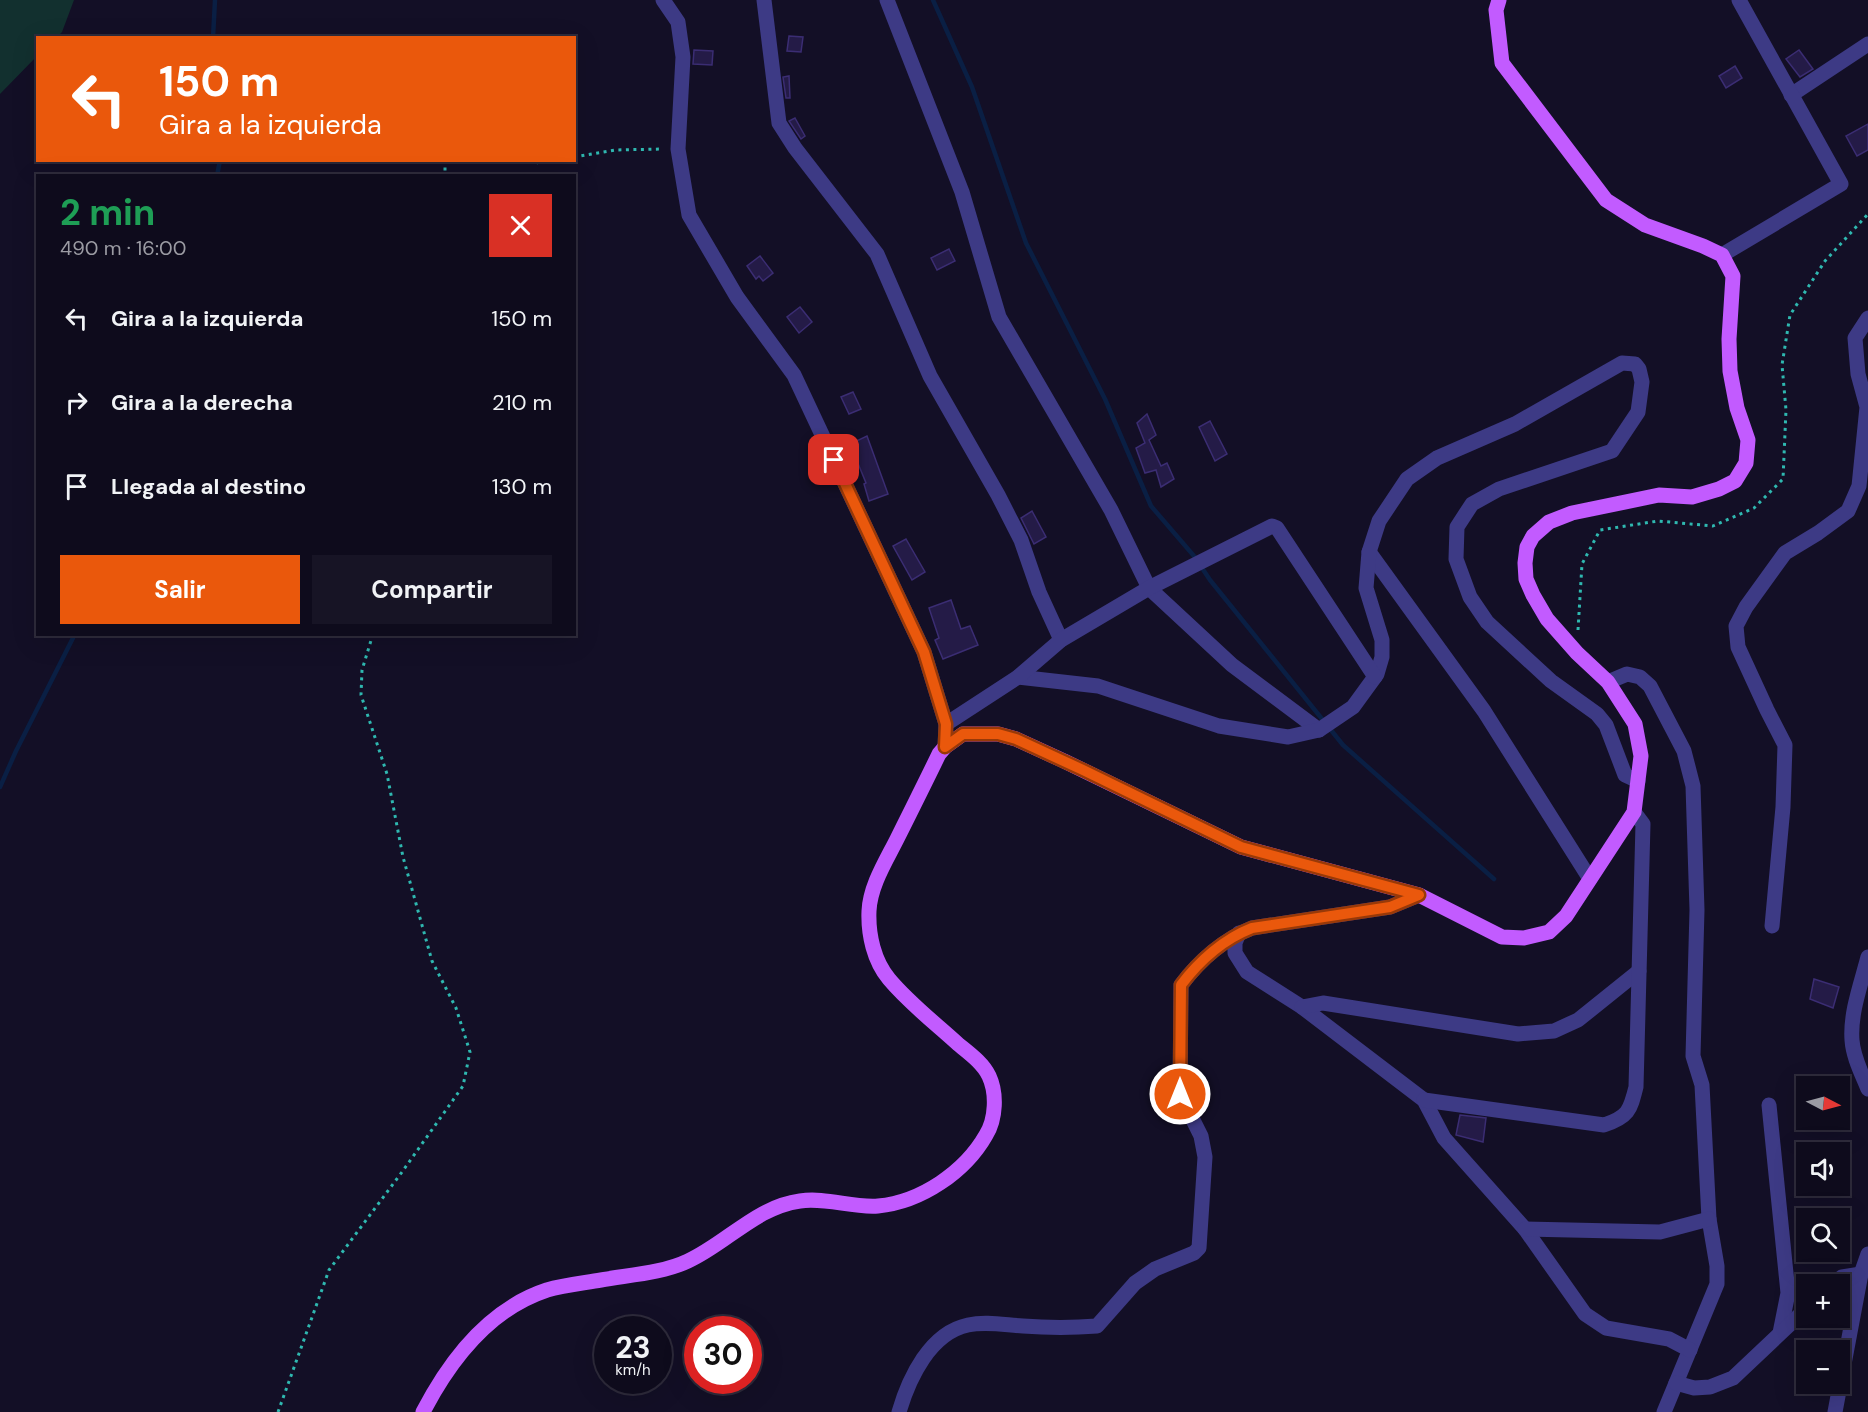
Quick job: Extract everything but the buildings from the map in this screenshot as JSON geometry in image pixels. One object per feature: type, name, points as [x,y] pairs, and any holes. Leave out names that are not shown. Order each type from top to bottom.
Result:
[{"type":"main road","points":[[423,1412],[458,1357],[481,1331],[519,1301],[548,1290],[645,1272],[688,1261],[771,1209],[802,1201],[878,1206],[905,1200],[953,1175],[973,1154],[988,1133],[994,1110],[989,1076],[977,1061],[887,978],[871,942],[869,923],[869,908],[875,883],[939,754],[963,734],[998,734],[1016,739],[1241,847],[1419,895],[1502,937],[1524,938],[1548,932],[1566,916],[1634,812],[1641,756],[1635,724],[1608,682],[1577,653],[1547,619],[1526,579],[1527,547],[1533,536],[1549,522],[1572,513],[1659,495],[1692,497],[1708,494],[1736,481],[1746,463],[1748,440],[1737,408],[1730,371],[1733,276],[1722,255],[1645,225],[1606,200],[1502,63],[1496,10],[1499,0]]},
{"type":"street","points":[[663,0],[678,22],[683,57],[678,149],[690,215],[737,297],[794,375],[924,652],[946,724],[945,747]]},
{"type":"street","points":[[764,0],[779,123],[795,148],[877,254],[930,376],[1021,540],[1039,592],[1061,640]]},
{"type":"street","points":[[886,0],[962,192],[999,317],[1111,510],[1149,588],[1232,665],[1319,730]]},
{"type":"street","points":[[1722,255],[1841,184],[1739,0]]},
{"type":"street","points":[[1791,95],[1868,44]]},
{"type":"street","points":[[1772,926],[1783,807],[1785,745],[1738,647],[1736,626],[1746,607],[1785,553],[1848,512],[1859,486],[1867,406],[1858,374],[1856,338],[1868,318]]},
{"type":"street","points":[[1018,677],[1098,687],[1219,726],[1288,737],[1319,730],[1353,707],[1375,677],[1382,657],[1382,640],[1366,588],[1370,552],[1379,521],[1407,479],[1437,458],[1515,424],[1622,363],[1635,364],[1639,369],[1642,382],[1638,412],[1612,451],[1499,489],[1472,504],[1457,526],[1456,559],[1470,597],[1487,622],[1551,681],[1597,714],[1606,725],[1625,775],[1638,781]]},
{"type":"street","points":[[946,724],[1018,677],[1061,640],[1149,588],[1272,526],[1277,528],[1375,677]]},
{"type":"street","points":[[1370,552],[1484,711],[1590,879]]},
{"type":"street","points":[[1608,682],[1627,675],[1640,677],[1650,686],[1683,751],[1693,786],[1697,910],[1693,1056],[1702,1085],[1709,1219],[1717,1266],[1717,1284],[1664,1412]]},
{"type":"street","points":[[1424,1100],[1604,1125],[1621,1119],[1630,1109],[1636,1087],[1643,824],[1634,812]]},
{"type":"street","points":[[899,1412],[904,1396],[921,1363],[936,1342],[948,1332],[967,1325],[986,1323],[1066,1329],[1097,1326],[1135,1283],[1155,1269],[1199,1248],[1205,1157],[1201,1136],[1180,1094],[1181,985],[1207,957],[1239,933],[1252,928],[1390,907],[1419,895]]},
{"type":"street","points":[[1239,933],[1235,943],[1235,953],[1247,972],[1302,1007],[1424,1100],[1444,1138],[1525,1229],[1585,1314],[1606,1328],[1669,1339],[1690,1350]]},
{"type":"street","points":[[1868,957],[1852,1018],[1852,1041],[1856,1059],[1868,1089]]},
{"type":"street","points":[[1302,1007],[1323,1003],[1518,1034],[1554,1031],[1578,1020],[1639,971]]},
{"type":"street","points":[[1769,1105],[1788,1293],[1780,1333]]},
{"type":"street","points":[[1525,1229],[1660,1232],[1709,1219]]},
{"type":"street","points":[[1835,1412],[1861,1274],[1868,1254]]},
{"type":"street","points":[[1850,1276],[1861,1274]]},
{"type":"street","points":[[1676,1383],[1694,1388],[1710,1387],[1733,1378],[1796,1319]]},
{"type":"path","points":[[576,157],[615,150],[678,149]]},
{"type":"path","points":[[1577,653],[1582,564],[1600,530],[1658,521],[1713,526],[1754,508],[1783,479],[1786,410],[1782,365],[1790,315],[1825,261],[1868,214]]},
{"type":"path","points":[[278,1412],[329,1270],[463,1086],[470,1052],[456,1008],[432,961],[403,857],[387,774],[361,695],[362,670],[372,636]]},
{"type":"green space","points":[[0,0],[74,0],[62,32],[58,36],[36,36],[36,57],[0,94]]},
{"type":"waterway","points":[[213,36],[215,0]]},
{"type":"waterway","points":[[933,0],[972,87],[1026,243],[1105,399],[1151,506],[1194,556],[1210,580],[1343,745],[1494,879]]},
{"type":"waterway","points":[[217,174],[220,162]]},
{"type":"waterway","points":[[0,787],[74,636]]},
{"type":"route","points":[[834,460],[924,652],[946,724],[945,747],[963,734],[998,734],[1016,739],[1241,847],[1419,895],[1390,907],[1252,928],[1239,933],[1207,957],[1191,971],[1181,985],[1180,1094]]}]
